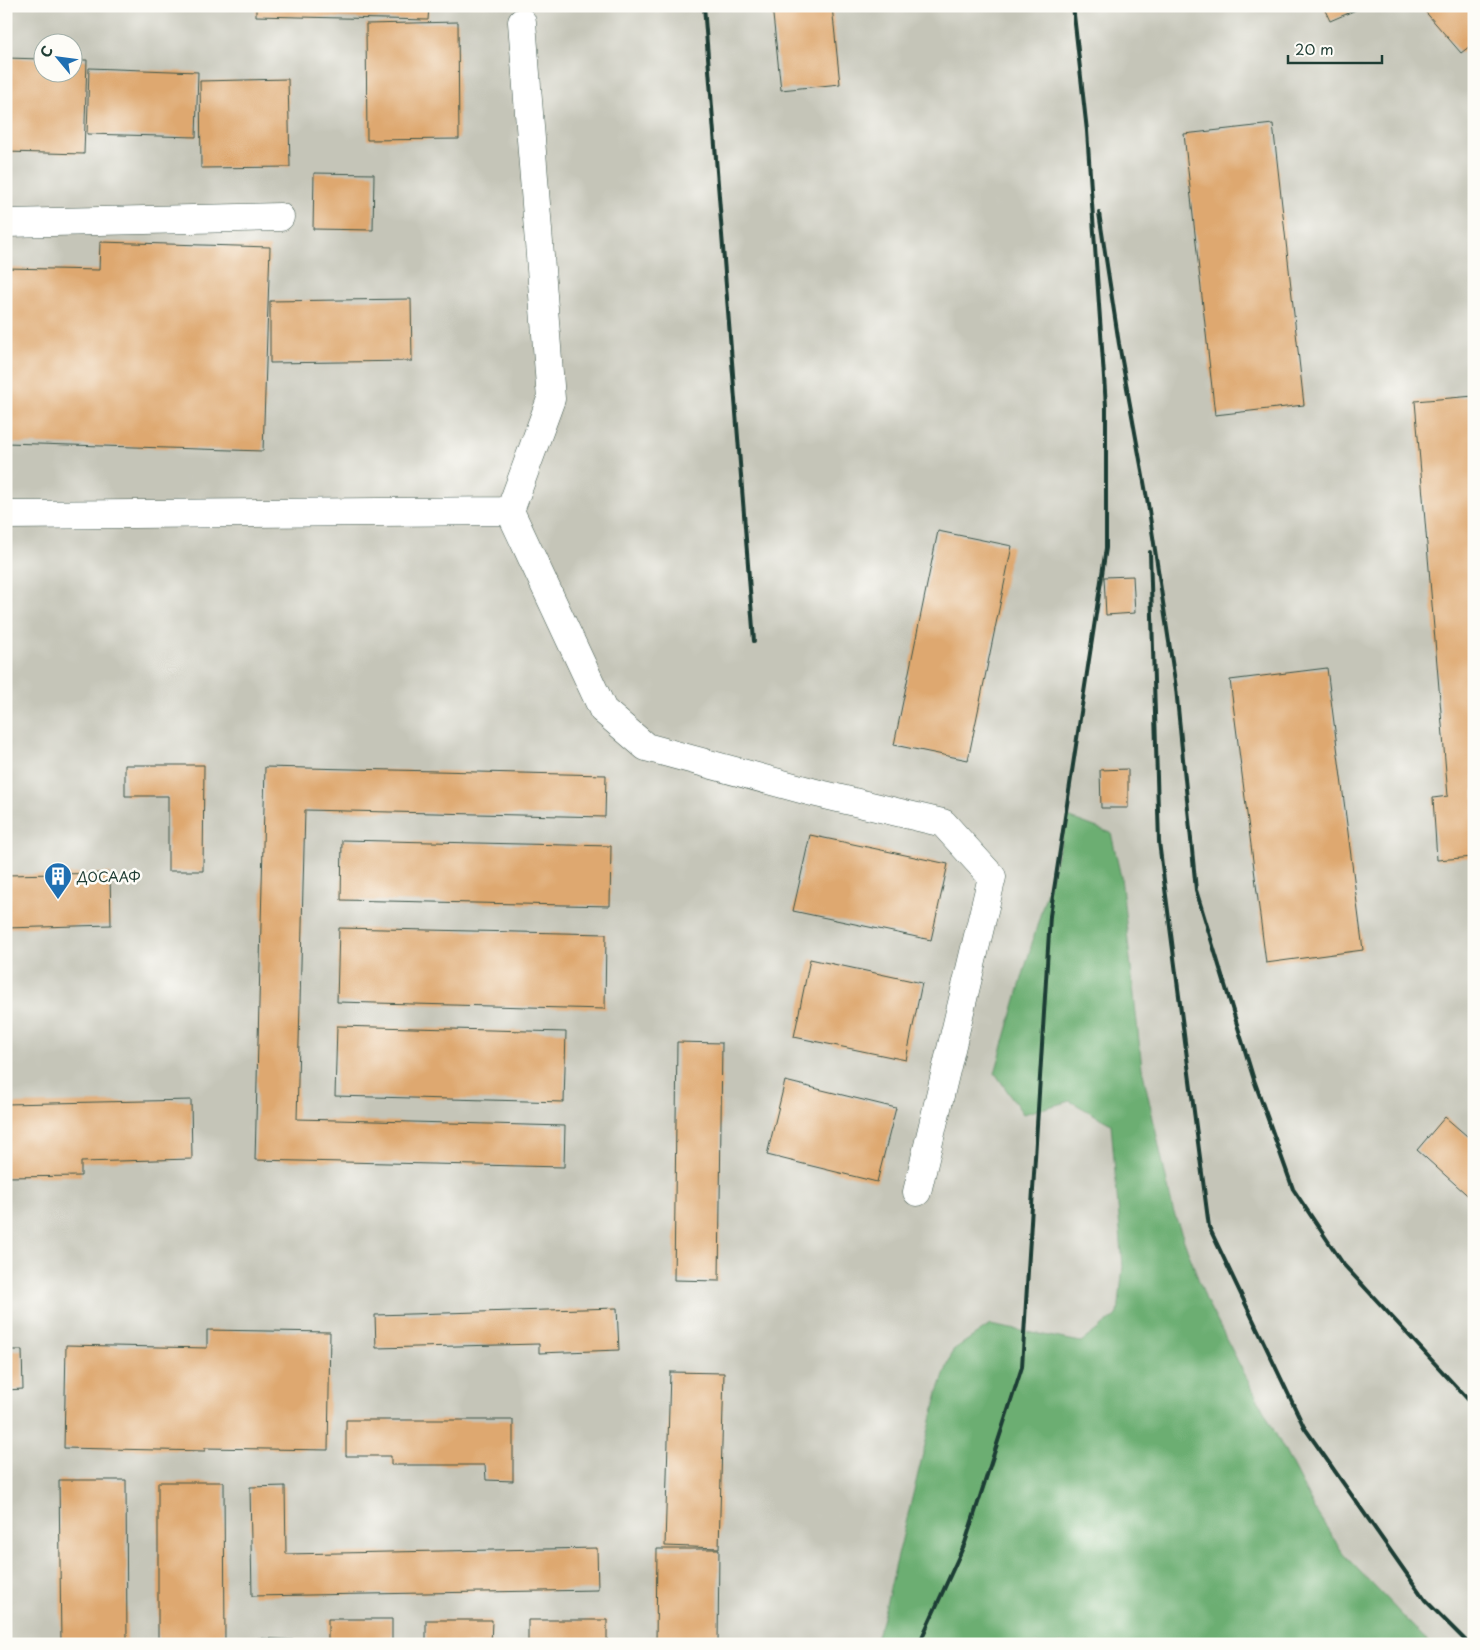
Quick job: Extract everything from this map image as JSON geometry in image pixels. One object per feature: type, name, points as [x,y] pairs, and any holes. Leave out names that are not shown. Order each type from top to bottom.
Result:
[{"type":"lane","points":[[522,22],[551,399],[510,511],[603,710],[646,747],[812,792],[943,823],[992,878],[917,1192]]},
{"type":"lane","points":[[6,223],[280,217]]},
{"type":"lane","points":[[6,515],[510,511]]},
{"type":"shaded area","points":[[6,6],[1474,6],[1474,1644],[6,1644]]},
{"type":"green space","points":[[1068,817],[1111,833],[1121,877],[1142,1068],[1173,1210],[1206,1300],[1317,1513],[1345,1556],[1430,1644],[874,1644],[882,1621],[938,1392],[953,1350],[990,1325],[1081,1342],[1118,1314],[1123,1266],[1111,1124],[1070,1101],[1023,1114],[995,1073]]},
{"type":"building","points":[[256,6],[429,6],[428,20],[256,16]]},
{"type":"building","points":[[772,6],[832,6],[840,84],[781,90]]},
{"type":"building","points":[[1323,6],[1365,6],[1330,21]]},
{"type":"building","points":[[1426,6],[1474,6],[1474,43],[1461,53],[1423,9]]},
{"type":"building","points":[[458,22],[459,139],[367,140],[366,24]]},
{"type":"building","points":[[6,58],[32,59],[32,82],[82,82],[82,60],[87,60],[84,154],[6,152]]},
{"type":"building","points":[[89,68],[198,72],[196,137],[87,134]]},
{"type":"building","points":[[288,79],[290,167],[201,168],[200,81]]},
{"type":"building","points":[[1273,124],[1304,405],[1215,415],[1184,134]]},
{"type":"building","points":[[314,173],[374,174],[373,230],[313,229]]},
{"type":"building","points":[[100,242],[270,247],[263,451],[6,443],[6,268],[99,270]]},
{"type":"building","points":[[411,299],[412,361],[270,363],[270,301]]},
{"type":"building","points":[[1474,396],[1474,857],[1437,860],[1433,798],[1448,796],[1415,401]]},
{"type":"building","points":[[938,531],[1012,546],[968,760],[894,745]]},
{"type":"building","points":[[1133,576],[1135,613],[1106,615],[1104,577]]},
{"type":"building","points":[[1327,668],[1363,950],[1266,963],[1230,680]]},
{"type":"building","points":[[125,765],[204,765],[203,871],[168,871],[168,796],[125,796]]},
{"type":"building","points":[[265,767],[606,775],[605,817],[305,810],[297,1119],[565,1126],[564,1167],[255,1160]]},
{"type":"building","points":[[1128,769],[1128,808],[1101,808],[1100,770]]},
{"type":"building","points":[[810,835],[948,864],[931,940],[793,911]]},
{"type":"building","points":[[342,840],[611,846],[610,906],[341,900]]},
{"type":"building","name":"ДОСААФ","points":[[110,873],[111,925],[6,928],[6,875]]},
{"type":"building","points":[[339,928],[606,934],[605,1009],[337,1002]]},
{"type":"building","points":[[810,959],[922,983],[906,1060],[794,1037]]},
{"type":"building","points":[[337,1026],[566,1032],[564,1102],[335,1096]]},
{"type":"building","points":[[677,1042],[722,1043],[719,1281],[674,1280]]},
{"type":"building","points":[[785,1081],[896,1108],[877,1182],[767,1155]]},
{"type":"building","points":[[191,1100],[192,1159],[81,1162],[81,1176],[6,1177],[6,1104]]},
{"type":"building","points":[[1445,1117],[1474,1142],[1474,1201],[1417,1150]]},
{"type":"building","points":[[617,1308],[619,1350],[539,1353],[539,1344],[376,1348],[375,1315]]},
{"type":"building","points":[[207,1330],[330,1332],[328,1450],[205,1448],[205,1451],[64,1448],[66,1345],[207,1348]]},
{"type":"building","points":[[6,1350],[22,1350],[23,1389],[6,1390]]},
{"type":"building","points":[[670,1372],[724,1373],[719,1548],[665,1546]]},
{"type":"building","points":[[346,1420],[513,1420],[513,1481],[486,1480],[485,1465],[391,1465],[391,1456],[346,1456]]},
{"type":"building","points":[[59,1480],[126,1480],[127,1644],[61,1644]]},
{"type":"building","points":[[158,1482],[224,1482],[225,1644],[158,1644]]},
{"type":"building","points":[[285,1486],[286,1554],[597,1548],[598,1590],[252,1596],[250,1487]]},
{"type":"building","points":[[657,1549],[719,1549],[718,1644],[656,1644]]},
{"type":"building","points":[[328,1619],[392,1619],[392,1644],[328,1644]]},
{"type":"building","points":[[426,1620],[492,1620],[491,1644],[426,1644]]},
{"type":"building","points":[[528,1620],[607,1620],[607,1644],[528,1644]]},
{"type":"building","points":[[258,1638],[298,1640],[298,1644],[258,1644]]},
{"type":"railway","points":[[704,6],[754,641]]},
{"type":"railway","points":[[919,1644],[965,1543],[1022,1367],[1050,916],[1106,548],[1106,406],[1087,131],[1073,6]]},
{"type":"railway","points":[[1099,213],[1119,344],[1148,504],[1176,688],[1196,890],[1254,1080],[1293,1189],[1344,1265],[1474,1406]]},
{"type":"railway","points":[[1150,552],[1159,842],[1209,1227],[1304,1427],[1425,1600],[1469,1644]]},
{"type":"place","name":"ДОСААФ","points":[[58,900]]}]
